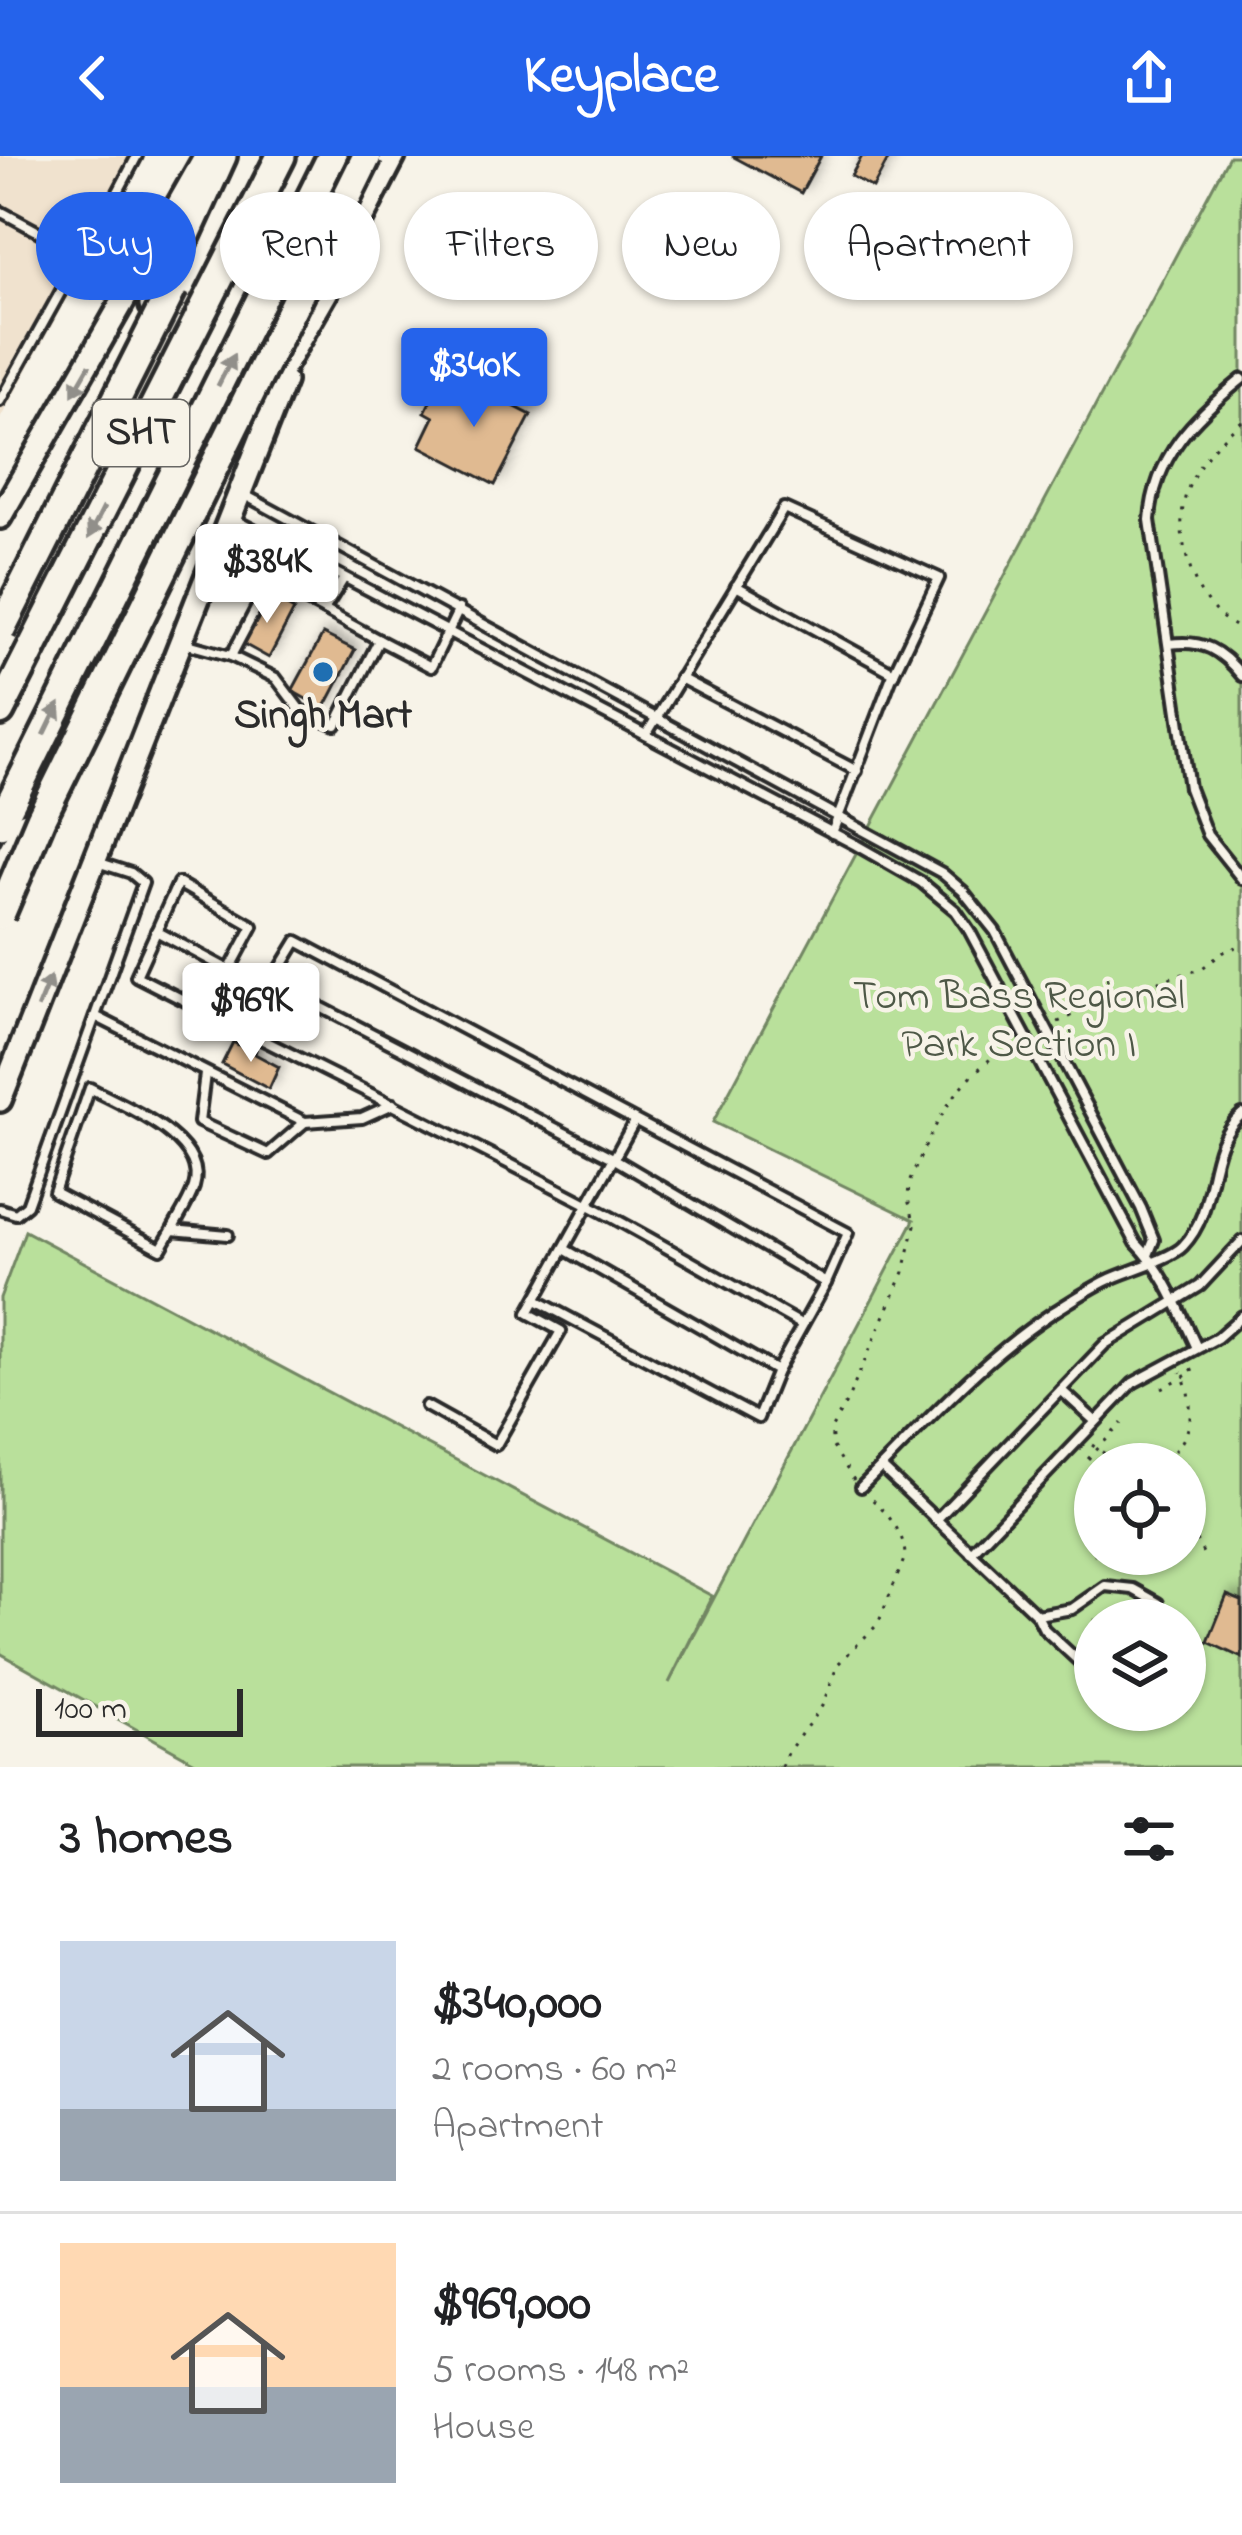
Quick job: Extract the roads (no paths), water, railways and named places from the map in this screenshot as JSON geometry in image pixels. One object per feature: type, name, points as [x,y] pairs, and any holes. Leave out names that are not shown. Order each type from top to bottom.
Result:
[{"type":"highway","points":[[0,634],[222,156]]},
{"type":"highway","points":[[0,634],[238,156]]},
{"type":"highway","name":"SHT","points":[[0,711],[281,156]]},
{"type":"highway","name":"SHT","points":[[0,824],[332,156]]},
{"type":"highway","points":[[0,915],[41,818],[368,156]]},
{"type":"highway","points":[[0,875],[319,300]]},
{"type":"main road","points":[[186,192],[206,156]]},
{"type":"main road","points":[[375,192],[394,156]]},
{"type":"main road","points":[[0,517],[127,300]]},
{"type":"main road","points":[[0,1123],[1,1098],[229,518],[321,300]]},
{"type":"lane","points":[[117,192],[137,156]]},
{"type":"lane","points":[[0,211],[36,231]]},
{"type":"lane","points":[[0,401],[57,300]]},
{"type":"lane","points":[[1242,379],[1188,425],[1164,464],[1155,486],[1151,537],[1194,803],[1207,835],[1242,879]]},
{"type":"lane","points":[[240,492],[942,873],[995,931],[1141,1208],[1154,1240],[1150,1258]]},
{"type":"lane","points":[[646,735],[784,508],[939,578],[895,673],[832,833]]},
{"type":"lane","points":[[229,518],[832,833],[921,882],[956,911],[1136,1243],[1176,1301],[1197,1348]]},
{"type":"lane","points":[[324,610],[344,577]]},
{"type":"lane","points":[[231,656],[270,583],[430,667],[459,609]]},
{"type":"lane","points":[[736,586],[895,673]]},
{"type":"lane","points":[[183,642],[231,656],[277,678],[301,710],[336,725],[379,640]]},
{"type":"lane","points":[[1169,644],[1204,644],[1230,661],[1242,676]]},
{"type":"lane","points":[[680,678],[857,772]]},
{"type":"lane","points":[[0,1209],[16,1214],[27,1204],[142,883],[130,873],[97,862]]},
{"type":"lane","points":[[207,1012],[253,926],[178,883],[136,976],[207,1012],[250,1032],[393,1104],[589,1205],[800,1324]]},
{"type":"lane","points":[[157,931],[230,970]]},
{"type":"lane","points":[[250,1032],[297,941],[848,1233],[758,1418],[536,1300]]},
{"type":"lane","points":[[272,982],[613,1158],[826,1283]]},
{"type":"lane","points":[[97,1017],[305,1122],[362,1118],[393,1104]]},
{"type":"lane","points":[[1023,1031],[1043,1023]]},
{"type":"lane","points":[[205,1073],[199,1122],[268,1154],[305,1122]]},
{"type":"lane","points":[[90,1088],[171,1133],[195,1166],[195,1185],[172,1230],[161,1249],[54,1192],[90,1088]]},
{"type":"lane","points":[[861,1487],[1011,1341],[1104,1281],[1181,1249],[1204,1216],[1217,1151],[1242,1114]]},
{"type":"lane","points":[[426,1406],[496,1444],[561,1331],[528,1313],[634,1121]]},
{"type":"lane","points":[[172,1230],[228,1235]]},
{"type":"lane","points":[[936,1520],[1119,1333],[1200,1286],[1242,1241]]},
{"type":"lane","points":[[566,1250],[778,1372]]},
{"type":"lane","points":[[971,1553],[1133,1383],[1229,1329],[1242,1316]]},
{"type":"lane","points":[[1061,1390],[1096,1422]]},
{"type":"lane","points":[[881,1467],[1037,1615],[1043,1630],[1074,1658]]},
{"type":"lane","points":[[1086,1599],[1105,1586],[1119,1586],[1149,1599]]},
{"type":"lane","points":[[1037,1615],[1074,1608]]},
{"type":"place","name":"Singh Mart","points":[[323,672]]},
{"type":"park label","name":"Tom Bass Regional Park Section I","points":[[1019,1021]]}]
